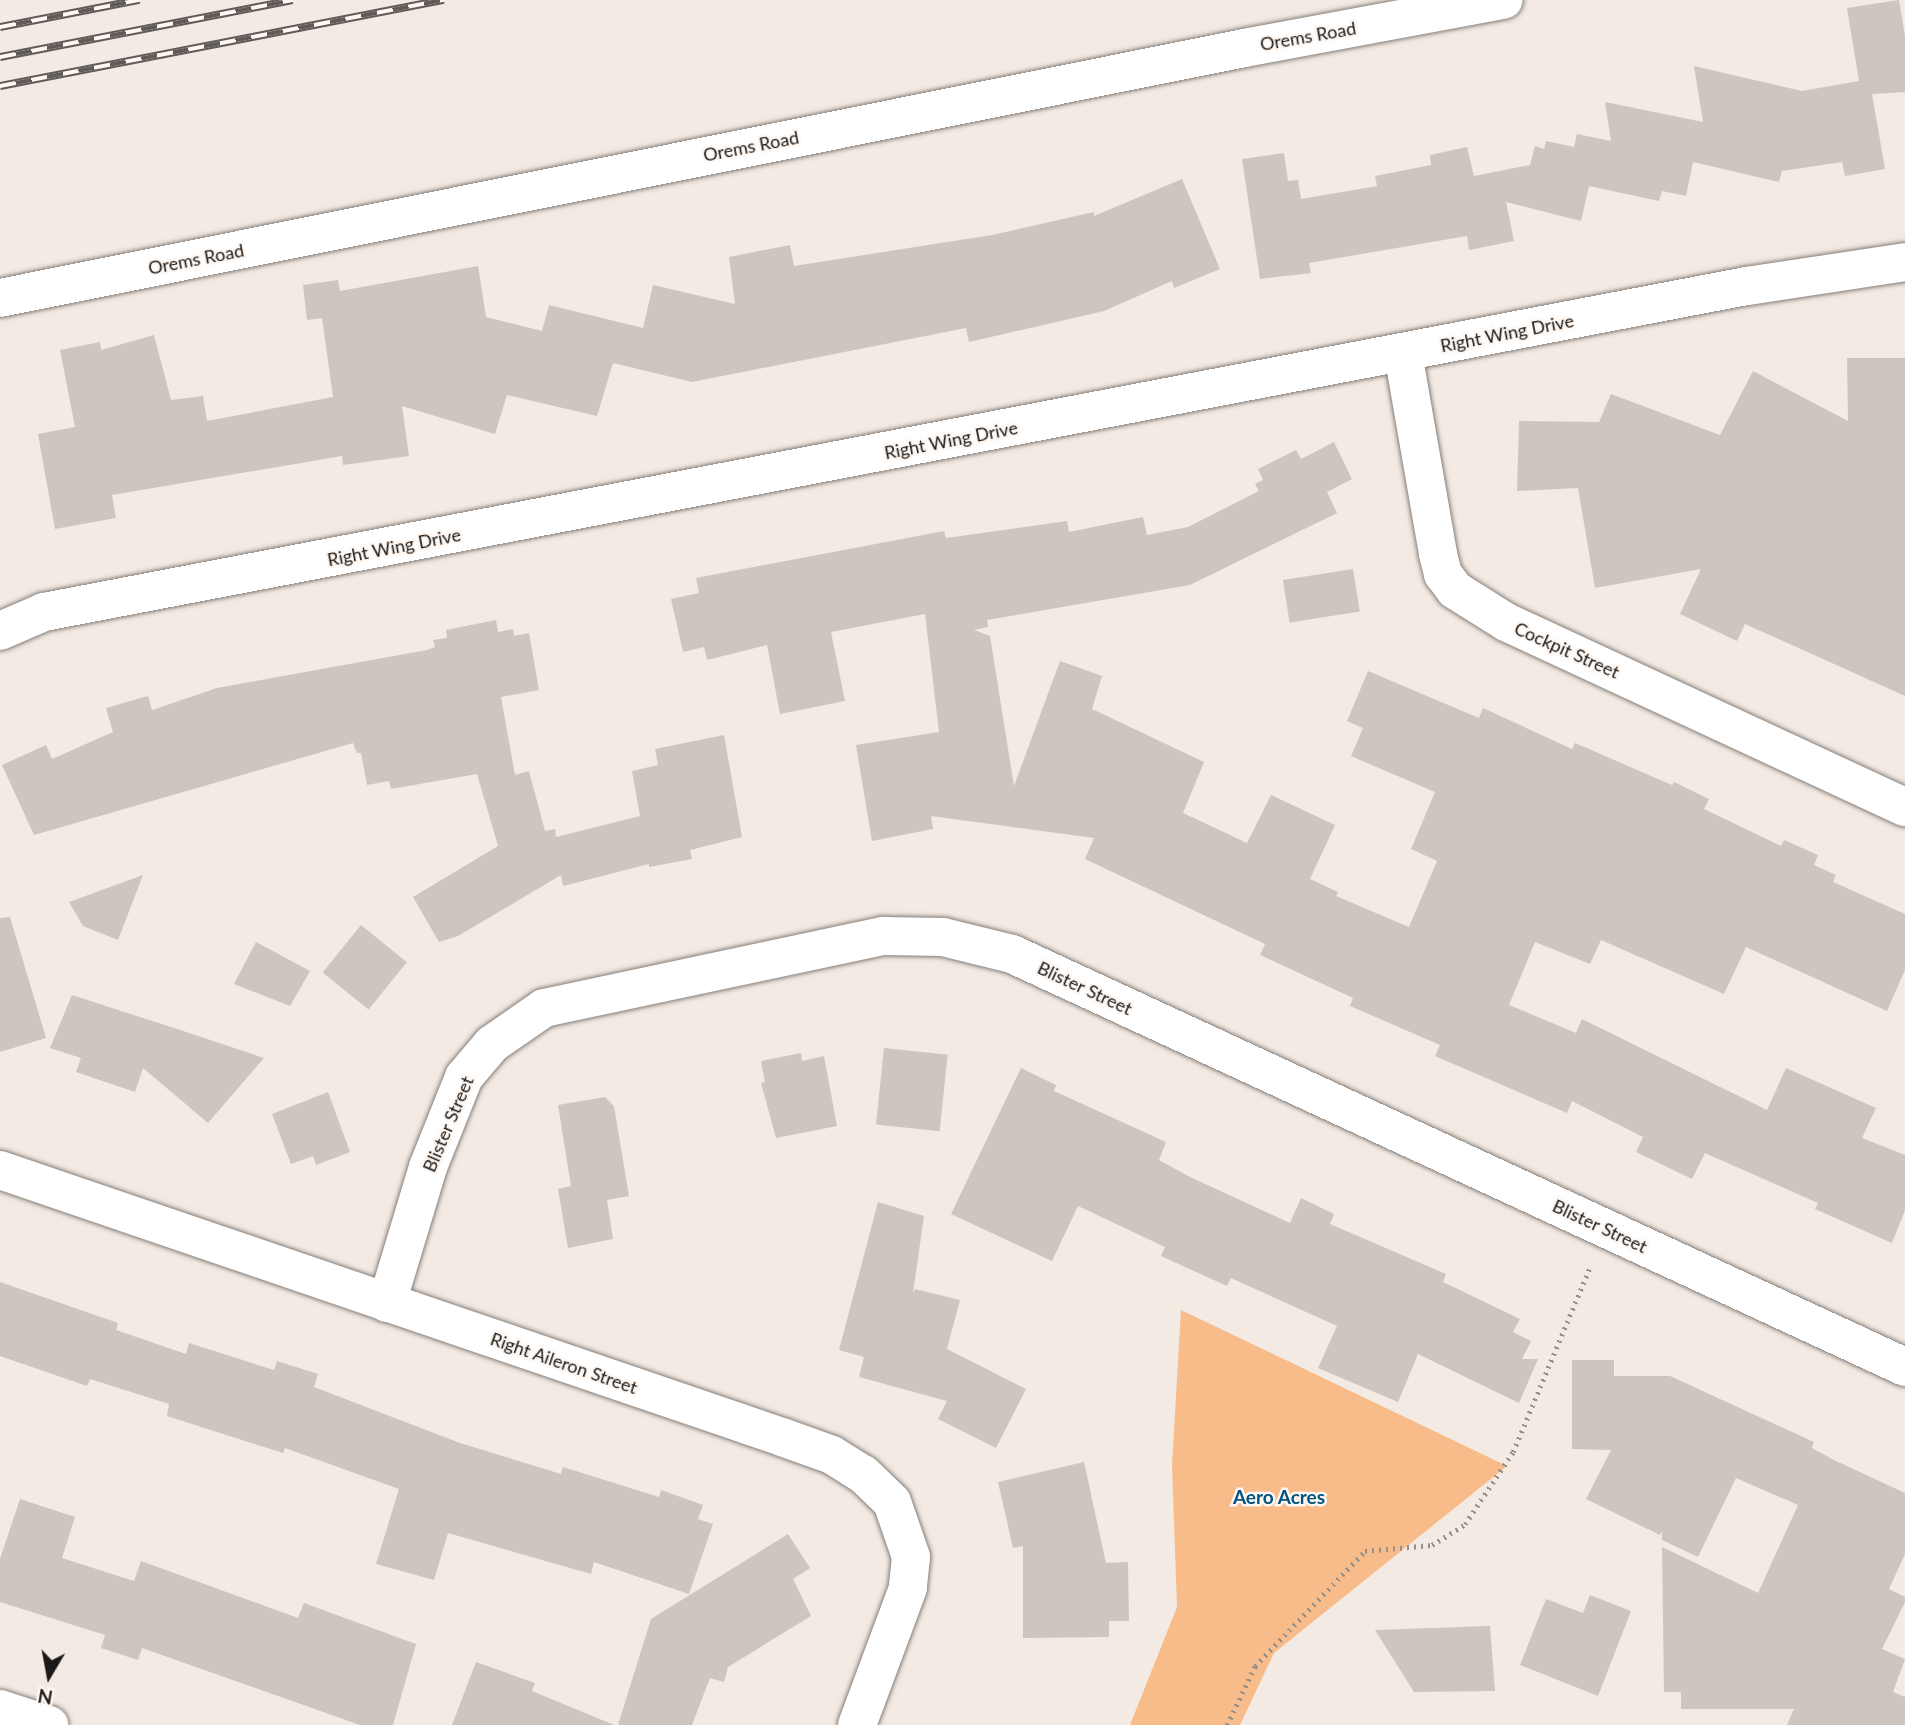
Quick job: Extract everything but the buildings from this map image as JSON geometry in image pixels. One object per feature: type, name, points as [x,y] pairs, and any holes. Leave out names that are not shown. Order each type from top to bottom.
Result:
[{"type":"street","name":"Orems Road","points":[[0,298],[1231,51],[1504,0]]},
{"type":"street","name":"Right Wing Drive","points":[[0,631],[44,612],[1747,286],[1905,262]]},
{"type":"street","name":"Cockpit Street","points":[[1403,353],[1438,554],[1443,574],[1455,590],[1506,622],[1905,807]]},
{"type":"street","name":"Blister Street","points":[[387,1303],[448,1114],[464,1077],[492,1044],[544,1008],[884,936],[943,937],[1012,954],[1905,1367]]},
{"type":"street","name":"Right Aileron Street","points":[[0,1170],[782,1437],[832,1455],[863,1474],[892,1502],[911,1558],[908,1588],[857,1725]]},
{"type":"street","points":[[0,1709],[49,1725]]},
{"type":"path","points":[[1227,1725],[1255,1666],[1365,1551],[1432,1545],[1465,1524],[1513,1452],[1606,1228]]},
{"type":"shaded area","points":[[1181,1310],[1507,1466],[1274,1653],[1240,1725],[1130,1725],[1177,1607],[1172,1465]]},
{"type":"railway","points":[[0,27],[139,0]]},
{"type":"railway","points":[[0,57],[293,0]]},
{"type":"railway","points":[[0,86],[444,0]]},
{"type":"district","name":"Aero Acres","points":[[1279,1497]]}]
